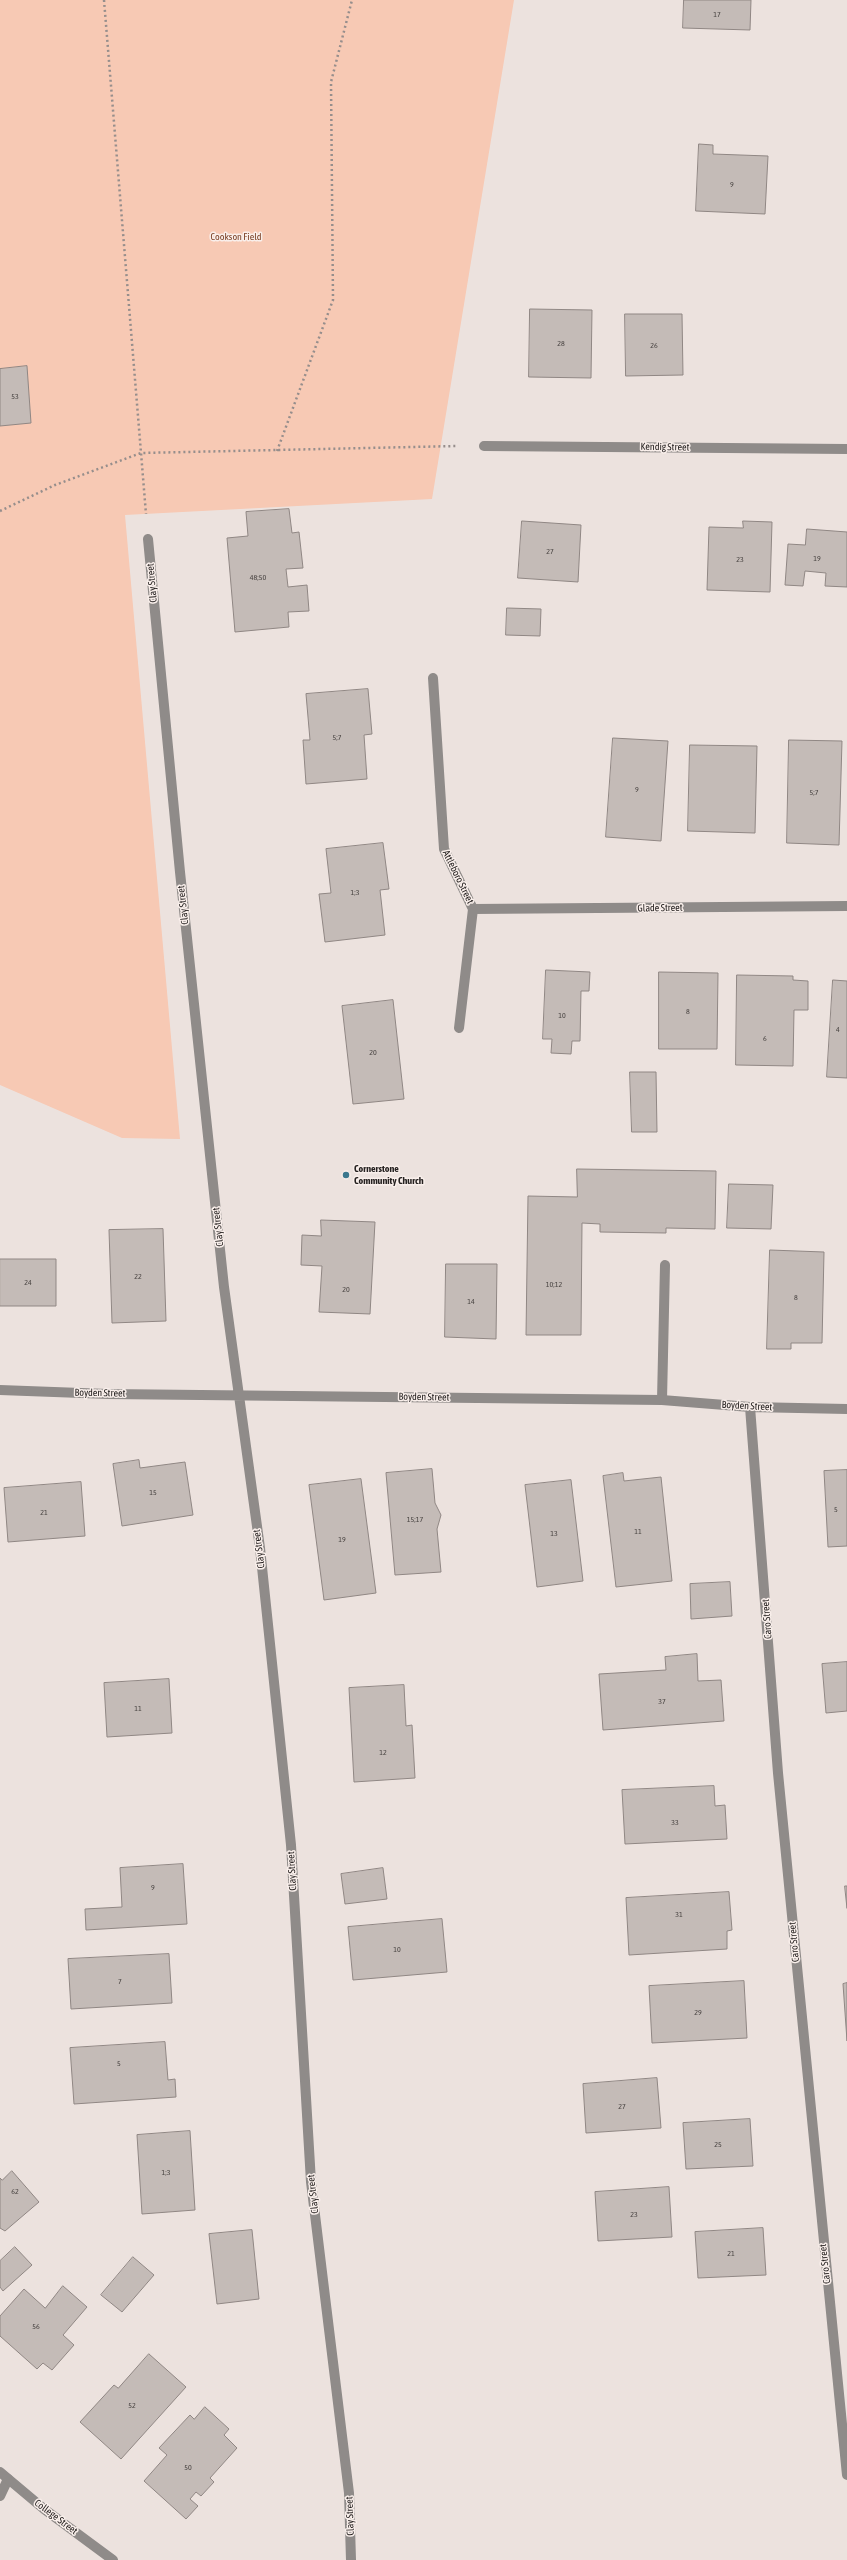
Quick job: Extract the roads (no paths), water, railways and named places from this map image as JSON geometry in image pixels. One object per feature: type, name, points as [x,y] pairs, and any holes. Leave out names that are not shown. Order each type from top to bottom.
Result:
[{"type":"street","name":"Kendig Street","points":[[484,446],[847,449]]},
{"type":"street","name":"Clay Street","points":[[148,539],[224,1287],[260,1548],[291,1845],[311,2182],[349,2493],[351,2560]]},
{"type":"street","name":"Attleboro Street","points":[[433,678],[444,849],[473,909],[459,1028]]},
{"type":"street","name":"Glade Street","points":[[473,909],[847,906]]},
{"type":"street","points":[[662,1400],[665,1265]]},
{"type":"street","name":"Boyden Street","points":[[0,1390],[108,1394],[239,1394],[662,1400],[750,1407],[847,1409]]},
{"type":"street","name":"Caro Street","points":[[750,1407],[779,1781],[847,2475]]},
{"type":"street","points":[[0,2496],[4,2475]]},
{"type":"street","name":"College Street","points":[[4,2475],[44,2509],[113,2560]]},
{"type":"place","name":"Cornerstone Community Church","points":[[346,1175]]},
{"type":"park label","name":"Cookson Field","points":[[236,237]]}]
